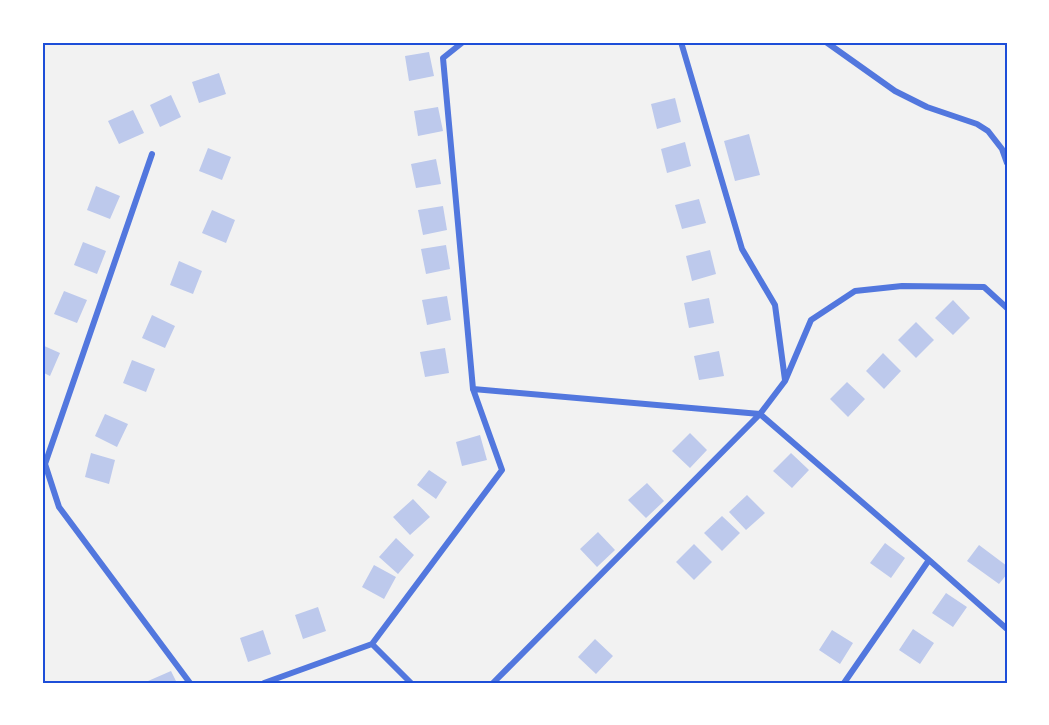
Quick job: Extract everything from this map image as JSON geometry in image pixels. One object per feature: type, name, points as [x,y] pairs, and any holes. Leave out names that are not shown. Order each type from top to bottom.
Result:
[{"type":"street","points":[[264,683],[372,644],[502,470],[473,389],[443,58],[463,42]]},
{"type":"street","points":[[681,42],[742,249],[775,305],[785,381]]},
{"type":"street","points":[[826,42],[895,91],[927,106],[977,124],[988,131],[1002,149],[1007,163]]},
{"type":"street","points":[[152,154],[45,464],[59,507],[190,683]]},
{"type":"street","points":[[494,683],[760,414],[785,381],[811,320],[855,291],[902,286],[984,287],[1007,308]]},
{"type":"street","points":[[473,389],[760,414],[1007,630]]},
{"type":"street","points":[[844,683],[929,560]]},
{"type":"street","points":[[372,644],[411,683]]},
{"type":"building","points":[[429,52],[434,76],[409,81],[405,56]]},
{"type":"building","points":[[219,73],[226,94],[199,103],[192,82]]},
{"type":"building","points":[[171,95],[181,117],[160,127],[150,105]]},
{"type":"building","points":[[675,98],[681,122],[657,129],[651,104]]},
{"type":"building","points":[[438,107],[443,131],[418,136],[414,111]]},
{"type":"building","points":[[133,110],[144,133],[119,144],[108,121]]},
{"type":"building","points":[[749,134],[760,175],[735,181],[724,141]]},
{"type":"building","points":[[685,142],[691,166],[667,173],[661,149]]},
{"type":"building","points":[[208,148],[231,157],[222,180],[199,171]]},
{"type":"building","points":[[436,159],[441,184],[416,188],[411,164]]},
{"type":"building","points":[[96,186],[120,196],[110,219],[87,210]]},
{"type":"building","points":[[699,199],[706,223],[682,229],[675,205]]},
{"type":"building","points":[[443,206],[447,230],[423,235],[418,210]]},
{"type":"building","points":[[212,210],[235,220],[226,243],[202,233]]},
{"type":"building","points":[[83,242],[106,251],[97,274],[74,265]]},
{"type":"building","points":[[446,245],[450,269],[426,274],[421,249]]},
{"type":"building","points":[[710,250],[716,274],[692,281],[686,256]]},
{"type":"building","points":[[179,261],[202,271],[193,294],[170,285]]},
{"type":"building","points":[[64,291],[87,300],[77,323],[54,314]]},
{"type":"building","points":[[447,296],[451,320],[427,325],[422,300]]},
{"type":"building","points":[[709,298],[714,323],[689,328],[684,303]]},
{"type":"building","points":[[953,300],[970,318],[953,335],[935,318]]},
{"type":"building","points":[[152,315],[175,326],[165,348],[142,338]]},
{"type":"building","points":[[916,322],[934,340],[916,358],[898,340]]},
{"type":"building","points":[[42,345],[60,353],[50,376],[42,372]]},
{"type":"building","points":[[445,348],[449,373],[425,377],[420,352]]},
{"type":"building","points":[[719,351],[724,376],[699,380],[694,356]]},
{"type":"building","points":[[883,353],[901,371],[884,389],[866,371]]},
{"type":"building","points":[[132,360],[155,369],[146,392],[123,383]]},
{"type":"building","points":[[847,382],[865,399],[848,417],[830,399]]},
{"type":"building","points":[[105,414],[128,424],[117,447],[95,436]]},
{"type":"building","points":[[690,433],[707,450],[690,468],[672,451]]},
{"type":"building","points":[[480,435],[487,460],[462,466],[456,442]]},
{"type":"building","points":[[91,453],[115,460],[109,484],[85,477]]},
{"type":"building","points":[[791,453],[809,470],[792,488],[773,471]]},
{"type":"building","points":[[429,470],[447,482],[436,499],[417,485]]},
{"type":"building","points":[[647,483],[664,501],[646,518],[628,500]]},
{"type":"building","points":[[747,495],[765,513],[746,530],[729,512]]},
{"type":"building","points":[[413,499],[430,517],[410,535],[393,517]]},
{"type":"building","points":[[722,516],[740,533],[722,551],[704,533]]},
{"type":"building","points":[[598,532],[615,550],[597,567],[580,549]]},
{"type":"building","points":[[396,538],[414,555],[398,574],[379,557]]},
{"type":"building","points":[[885,543],[905,558],[891,578],[870,563]]},
{"type":"building","points":[[694,544],[712,562],[694,580],[676,562]]},
{"type":"building","points":[[979,545],[1007,566],[1007,574],[999,584],[967,561]]},
{"type":"building","points":[[374,565],[396,577],[384,599],[362,587]]},
{"type":"building","points":[[946,593],[967,607],[953,627],[932,613]]},
{"type":"building","points":[[318,607],[326,631],[303,639],[295,615]]},
{"type":"building","points":[[913,629],[934,643],[920,664],[899,650]]},
{"type":"building","points":[[263,630],[271,654],[248,662],[240,638]]},
{"type":"building","points":[[832,630],[853,643],[840,664],[819,650]]},
{"type":"building","points":[[595,639],[613,656],[596,674],[578,657]]},
{"type":"building","points":[[171,671],[177,683],[149,683],[148,681]]}]
